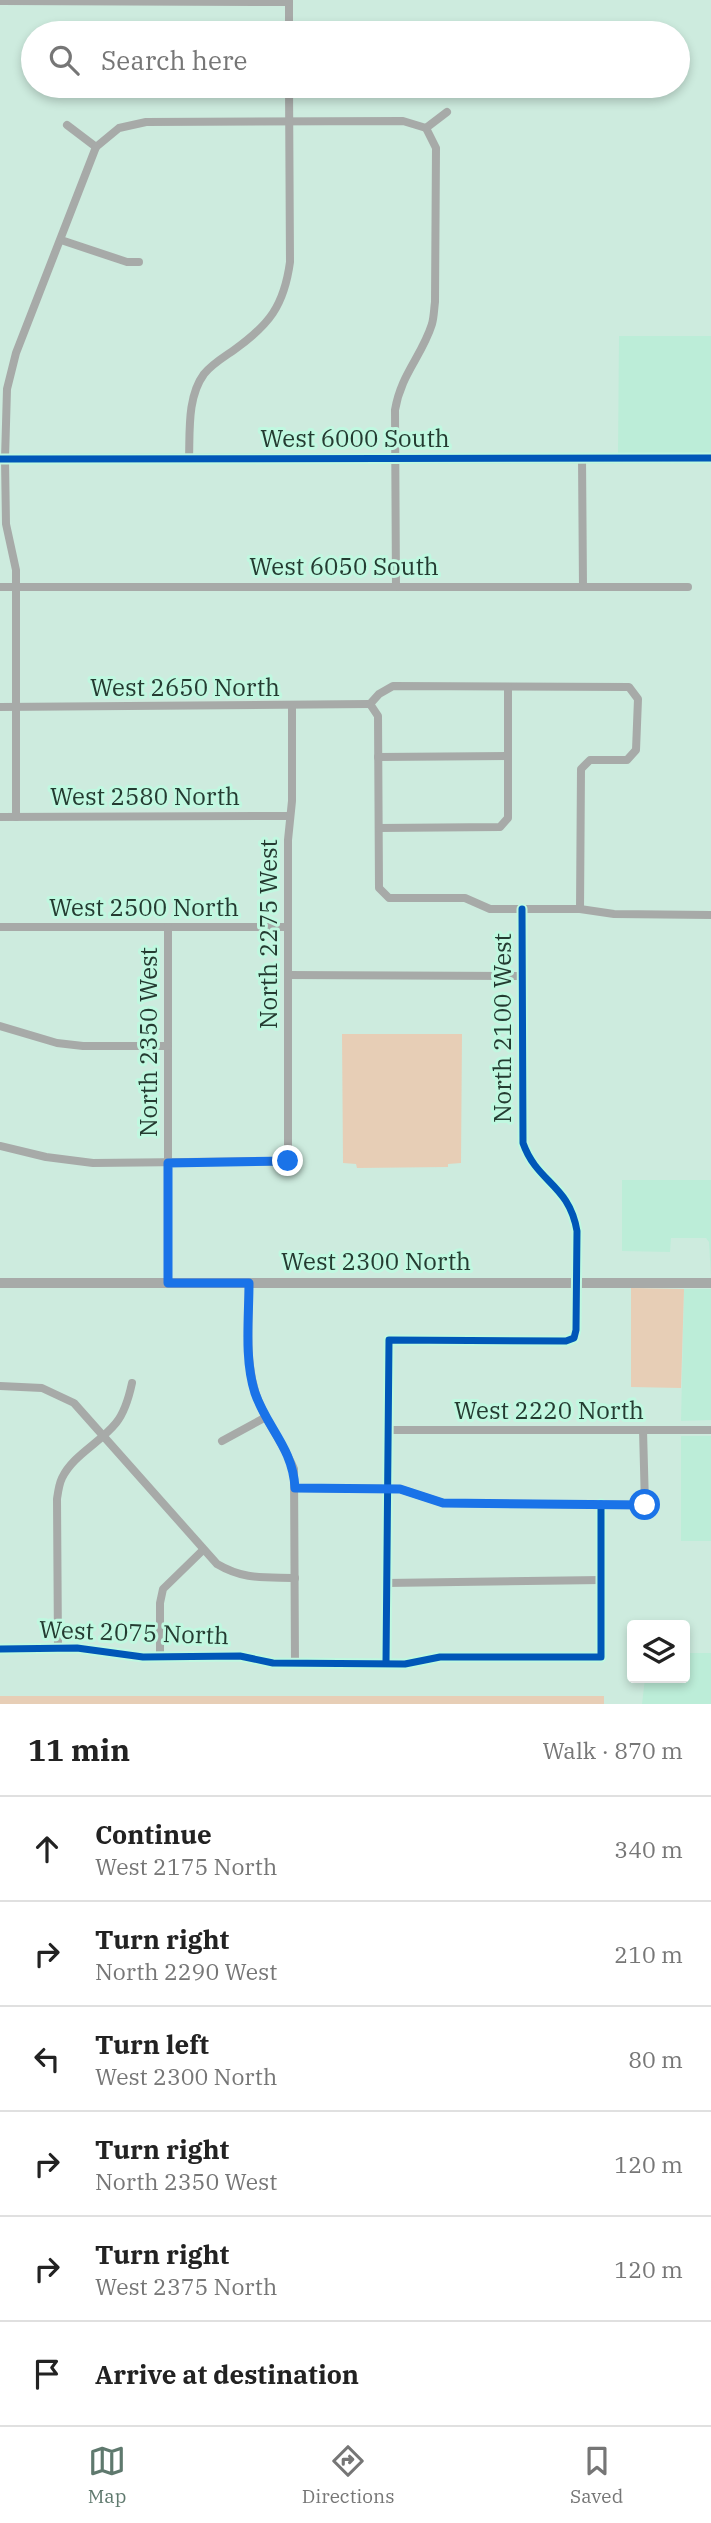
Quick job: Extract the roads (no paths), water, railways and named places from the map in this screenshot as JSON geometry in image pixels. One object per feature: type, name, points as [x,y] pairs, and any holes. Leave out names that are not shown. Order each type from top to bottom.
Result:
[{"type":"street","points":[[0,1],[289,1],[289,21]]},
{"type":"street","points":[[189,459],[195,394],[204,374],[257,334],[270,320],[287,284],[290,262],[289,98]]},
{"type":"street","points":[[426,128],[447,112]]},
{"type":"street","points":[[16,817],[16,570],[6,524],[3,459],[7,389],[16,354],[96,147],[119,128],[146,122],[403,121],[426,128],[436,148],[435,302],[433,323],[398,392],[395,410],[396,587]]},
{"type":"street","points":[[67,125],[96,147]]},
{"type":"street","points":[[61,240],[127,262],[139,261]]},
{"type":"street","points":[[582,458],[583,587]]},
{"type":"street","name":"West 6000 South","points":[[3,459],[711,458]]},
{"type":"street","name":"West 6050 South","points":[[0,587],[688,587]]},
{"type":"street","points":[[580,909],[581,769],[590,760],[627,760],[636,750],[638,699],[629,687],[393,687],[379,694],[370,705],[378,716],[379,888],[389,898],[465,898],[490,909],[580,909],[614,914],[711,915]]},
{"type":"street","points":[[379,828],[500,827],[508,818],[508,687]]},
{"type":"street","name":"West 2650 North","points":[[0,707],[370,705]]},
{"type":"street","name":"North 2275 West","points":[[168,1163],[291,1163],[288,840],[292,707]]},
{"type":"street","points":[[378,757],[508,756]]},
{"type":"street","name":"West 2580 North","points":[[0,817],[290,816]]},
{"type":"street","name":"North 2100 West","points":[[388,1430],[389,1340],[566,1341],[574,1338],[577,1231],[575,1217],[563,1194],[536,1168],[523,1143],[522,909]]},
{"type":"street","name":"North 2350 West","points":[[168,927],[168,1283]]},
{"type":"street","name":"West 2500 North","points":[[0,928],[288,927]]},
{"type":"street","points":[[288,975],[522,976]]},
{"type":"street","points":[[0,1027],[57,1043],[83,1046],[168,1046]]},
{"type":"street","points":[[0,1146],[81,1162],[168,1163]]},
{"type":"street","name":"West 2300 North","points":[[0,1283],[711,1283]]},
{"type":"street","points":[[249,1283],[250,1364],[255,1392],[294,1469],[295,1663]]},
{"type":"street","points":[[58,1648],[57,1499],[62,1478],[73,1463],[118,1421],[132,1383]]},
{"type":"street","points":[[0,1386],[42,1388],[55,1392],[82,1409],[216,1564],[234,1574],[249,1577],[295,1577]]},
{"type":"street","points":[[222,1441],[266,1417]]},
{"type":"street","points":[[386,1664],[388,1430]]},
{"type":"street","name":"West 2220 North","points":[[388,1430],[711,1430]]},
{"type":"street","points":[[295,1488],[400,1489],[443,1503],[645,1505],[643,1430]]},
{"type":"street","points":[[386,1583],[602,1580],[601,1504]]},
{"type":"street","points":[[160,1657],[160,1604],[163,1589],[202,1550]]},
{"type":"street","name":"West 2075 North","points":[[0,1649],[77,1648],[160,1657],[240,1656],[273,1663],[405,1664],[440,1657],[601,1657],[602,1580]]}]
